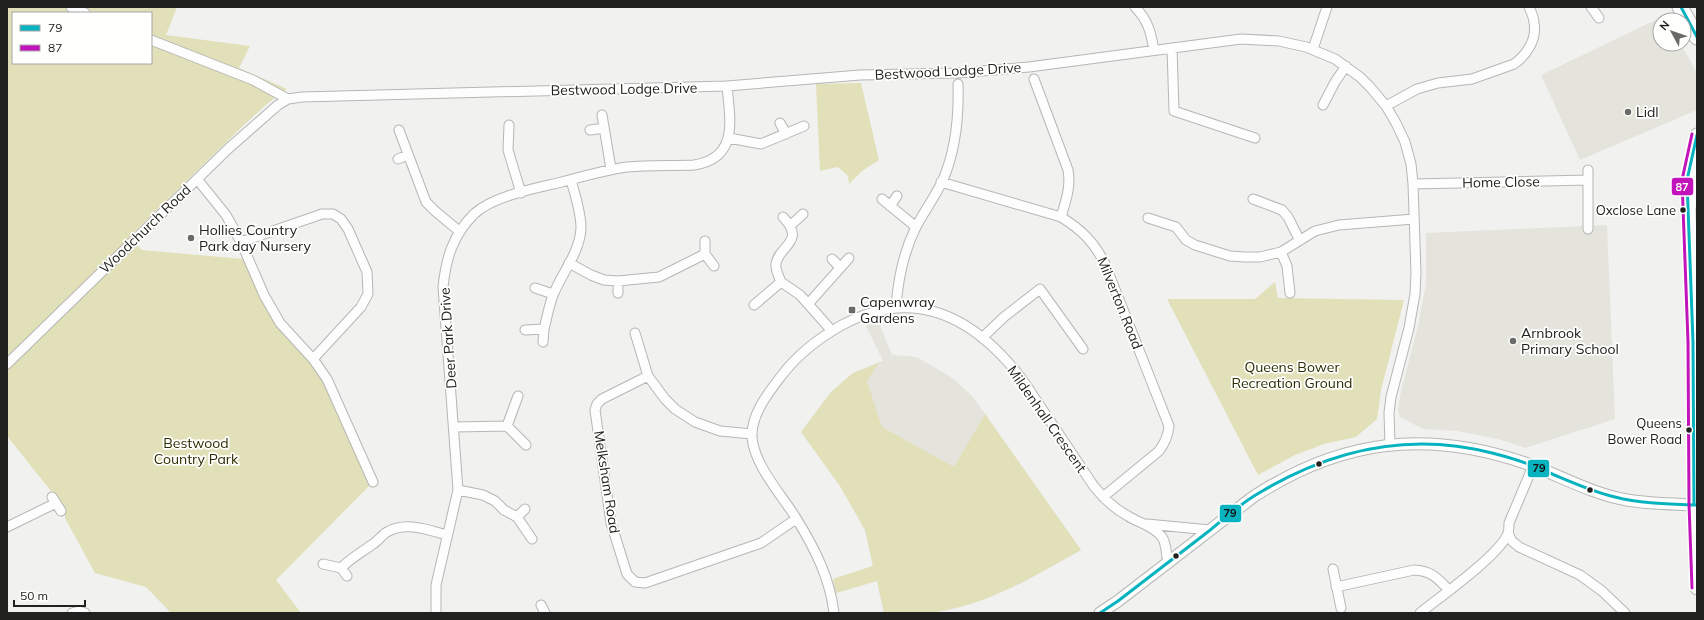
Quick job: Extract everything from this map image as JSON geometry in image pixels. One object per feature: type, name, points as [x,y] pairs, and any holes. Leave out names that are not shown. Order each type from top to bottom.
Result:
[{"type":"highway","points":[[1681,9],[1697,37]]},
{"type":"main road","points":[[1697,135],[1688,180],[1693,342],[1697,588]]},
{"type":"main road","points":[[1689,209],[1697,157]]},
{"type":"street","points":[[71,7],[83,12]]},
{"type":"street","points":[[1135,7],[1148,24],[1154,50]]},
{"type":"street","points":[[1313,49],[1327,7]]},
{"type":"street","points":[[1386,106],[1416,89],[1438,83],[1472,79],[1514,64],[1520,60],[1529,50],[1534,35],[1534,23],[1529,7]]},
{"type":"street","points":[[1591,7],[1599,18]]},
{"type":"street","name":"Bestwood Lodge Drive","points":[[288,99],[302,97],[727,86],[860,75],[957,72],[1029,67],[1241,39],[1258,39],[1296,44],[1313,49],[1330,56],[1346,66],[1370,87],[1386,106],[1396,122],[1405,142],[1411,164],[1416,273],[1415,294],[1410,323],[1391,397],[1389,413],[1390,445]]},
{"type":"street","points":[[152,40],[253,80],[288,99]]},
{"type":"street","points":[[1172,48],[1174,111],[1255,138]]},
{"type":"street","points":[[1323,105],[1335,82],[1346,66]]},
{"type":"street","points":[[1034,79],[1068,170],[1070,181],[1069,192],[1061,217]]},
{"type":"street","points":[[896,307],[902,263],[908,245],[916,226],[941,182],[952,150],[958,125],[958,84]]},
{"type":"street","points":[[727,86],[730,122],[729,138],[761,144],[804,126]]},
{"type":"street","name":"Woodchurch Road","points":[[7,364],[257,122],[278,104],[288,99]]},
{"type":"street","points":[[602,115],[611,169]]},
{"type":"street","points":[[780,123],[786,134]]},
{"type":"street","points":[[509,125],[508,150],[521,193]]},
{"type":"street","points":[[590,130],[604,128]]},
{"type":"street","points":[[399,130],[426,202],[435,212],[459,231]]},
{"type":"street","name":"Deer Park Drive","points":[[436,613],[436,585],[458,490],[443,287],[445,267],[451,247],[459,231],[475,213],[496,200],[611,169],[704,164],[721,152],[726,146],[729,138]]},
{"type":"street","points":[[398,159],[408,155]]},
{"type":"street","points":[[1588,170],[1588,229]]},
{"type":"street","points":[[197,179],[226,215],[241,242],[264,295],[280,323],[321,369],[335,395],[373,482]]},
{"type":"street","points":[[543,342],[544,329],[553,294],[569,263],[581,229],[580,214],[571,180]]},
{"type":"street","name":"Home Close","points":[[1413,184],[1588,180]]},
{"type":"street","name":"Milverton Road","points":[[941,182],[1061,217],[1075,225],[1097,248],[1169,426],[1168,435],[1164,445],[1159,451],[1103,497]]},
{"type":"street","points":[[890,206],[897,196]]},
{"type":"street","points":[[1253,199],[1282,210],[1288,217],[1299,239]]},
{"type":"street","points":[[882,200],[916,226]]},
{"type":"street","points":[[241,242],[322,214],[334,214],[341,219],[348,229],[367,272],[368,294],[361,307],[313,359]]},
{"type":"street","points":[[791,225],[803,214]]},
{"type":"street","points":[[784,217],[791,225],[792,232],[789,245],[776,263],[781,282],[800,295],[832,331]]},
{"type":"street","points":[[1148,218],[1176,227],[1186,240],[1195,245],[1230,256],[1260,257],[1281,252],[1299,239],[1315,231],[1339,226],[1414,219]]},
{"type":"street","points":[[705,241],[705,254],[714,266]]},
{"type":"street","points":[[1281,252],[1287,266],[1290,293]]},
{"type":"street","points":[[569,263],[590,275],[604,280],[618,281],[660,277],[705,254]]},
{"type":"street","points":[[809,304],[849,258]]},
{"type":"street","points":[[832,259],[840,267]]},
{"type":"street","points":[[618,281],[618,293]]},
{"type":"street","points":[[754,305],[781,282]]},
{"type":"street","points":[[535,288],[553,294]]},
{"type":"street","points":[[982,338],[1004,317],[1040,289],[1083,349]]},
{"type":"street","name":"Mildenhall Crescent","points":[[834,613],[829,589],[816,553],[758,460],[753,447],[752,434],[756,416],[774,385],[801,354],[832,331],[865,314],[880,309],[896,307],[928,310],[942,314],[957,321],[982,338],[1003,357],[1022,379],[1093,485],[1103,497],[1114,508],[1144,524],[1162,537],[1168,564]]},
{"type":"street","points":[[525,330],[544,329]]},
{"type":"street","points":[[635,333],[648,376],[665,399],[675,409],[696,422],[720,431],[752,434]]},
{"type":"street","name":"Melksham Road","points":[[648,376],[602,399],[597,404],[595,410],[611,523],[627,574],[635,582],[645,584],[761,543],[796,519]]},
{"type":"street","points":[[507,426],[518,396]]},
{"type":"street","points":[[454,427],[507,426],[526,445]]},
{"type":"street","points":[[1100,613],[1118,602],[1260,493],[1303,469],[1323,460],[1347,453],[1390,445],[1435,444],[1452,445],[1479,450],[1533,466],[1603,494],[1627,500],[1696,505]]},
{"type":"street","points":[[1420,613],[1480,566],[1496,550],[1508,533],[1509,524],[1533,466]]},
{"type":"street","points":[[458,490],[483,495],[495,501],[504,510],[517,517],[532,539]]},
{"type":"street","points":[[7,527],[56,504]]},
{"type":"street","points":[[517,517],[525,508]]},
{"type":"street","name":"Mildenhall Crescent","points":[[1144,524],[1210,530]]},
{"type":"street","points":[[341,568],[354,556],[374,544],[387,532],[398,528],[413,526],[447,535]]},
{"type":"street","points":[[1508,533],[1512,541],[1519,547],[1580,576],[1591,583],[1625,613]]},
{"type":"street","points":[[322,564],[341,568],[346,576]]},
{"type":"street","points":[[1333,569],[1340,608]]},
{"type":"street","points":[[1336,587],[1414,570],[1426,570],[1436,577],[1449,590]]},
{"type":"street","points":[[72,613],[79,611],[85,613]]},
{"type":"shaded area","points":[[1652,22],[1652,52],[1685,52],[1697,73],[1697,110],[1580,160],[1541,75]]},
{"type":"shaded area","name":"Arnbrook Primary School","points":[[1607,225],[1615,419],[1525,448],[1502,440],[1457,431],[1423,429],[1400,417],[1398,411],[1401,391],[1418,326],[1426,284],[1426,233]]},
{"type":"shaded area","points":[[877,318],[892,355],[917,357],[954,379],[973,397],[1081,550],[1020,584],[983,600],[942,611],[926,613],[884,613],[877,581],[836,593],[833,579],[873,566],[865,530],[840,486],[801,432],[831,392],[853,373],[883,361],[865,324]]},
{"type":"green space","name":"Bestwood Country Park","points":[[7,7],[177,7],[166,35],[250,46],[239,68],[287,89],[267,104],[246,123],[129,237],[142,250],[243,259],[267,309],[280,330],[318,371],[332,398],[348,438],[371,484],[276,580],[301,613],[171,613],[146,587],[95,573],[65,518],[65,513],[55,496],[7,436]]},
{"type":"green space","points":[[861,83],[879,160],[862,171],[849,184],[848,176],[838,167],[820,171],[816,84]]},
{"type":"green space","name":"Queens Bower Recreation Ground","points":[[1275,282],[1278,298],[1404,300],[1381,390],[1377,419],[1356,437],[1324,444],[1295,455],[1258,475],[1167,299],[1255,299]]},
{"type":"green space","points":[[883,361],[878,364],[867,381],[882,427],[954,467],[985,414],[1081,550],[1006,590],[967,605],[947,610],[926,613],[884,613],[877,581],[836,593],[833,579],[873,566],[865,530],[840,486],[801,432],[831,392],[853,373]]},
{"type":"transit line","name":"79","points":[[1681,7],[1697,37]]},
{"type":"transit line","name":"87","points":[[1692,134],[1682,180],[1688,342],[1689,504],[1692,588]]},
{"type":"transit line","name":"79","points":[[1694,504],[1693,342],[1687,180],[1697,135]]},
{"type":"transit line","name":"79","points":[[1100,613],[1118,601],[1254,496],[1282,480],[1310,467],[1339,456],[1369,449],[1399,445],[1429,444],[1460,447],[1492,453],[1516,460],[1586,488],[1615,497],[1645,502],[1697,505]]},
{"type":"place","name":"Lidl","points":[[1628,112]]},
{"type":"place","name":"Oxclose Lane","points":[[1683,210]]},
{"type":"place","name":"Hollies Country Park day Nursery","points":[[191,238]]},
{"type":"place","name":"Capenwray Gardens","points":[[852,310]]},
{"type":"place","name":"Arnbrook Primary School","points":[[1513,341]]},
{"type":"place","name":"Queens Bower Road","points":[[1689,430]]}]
